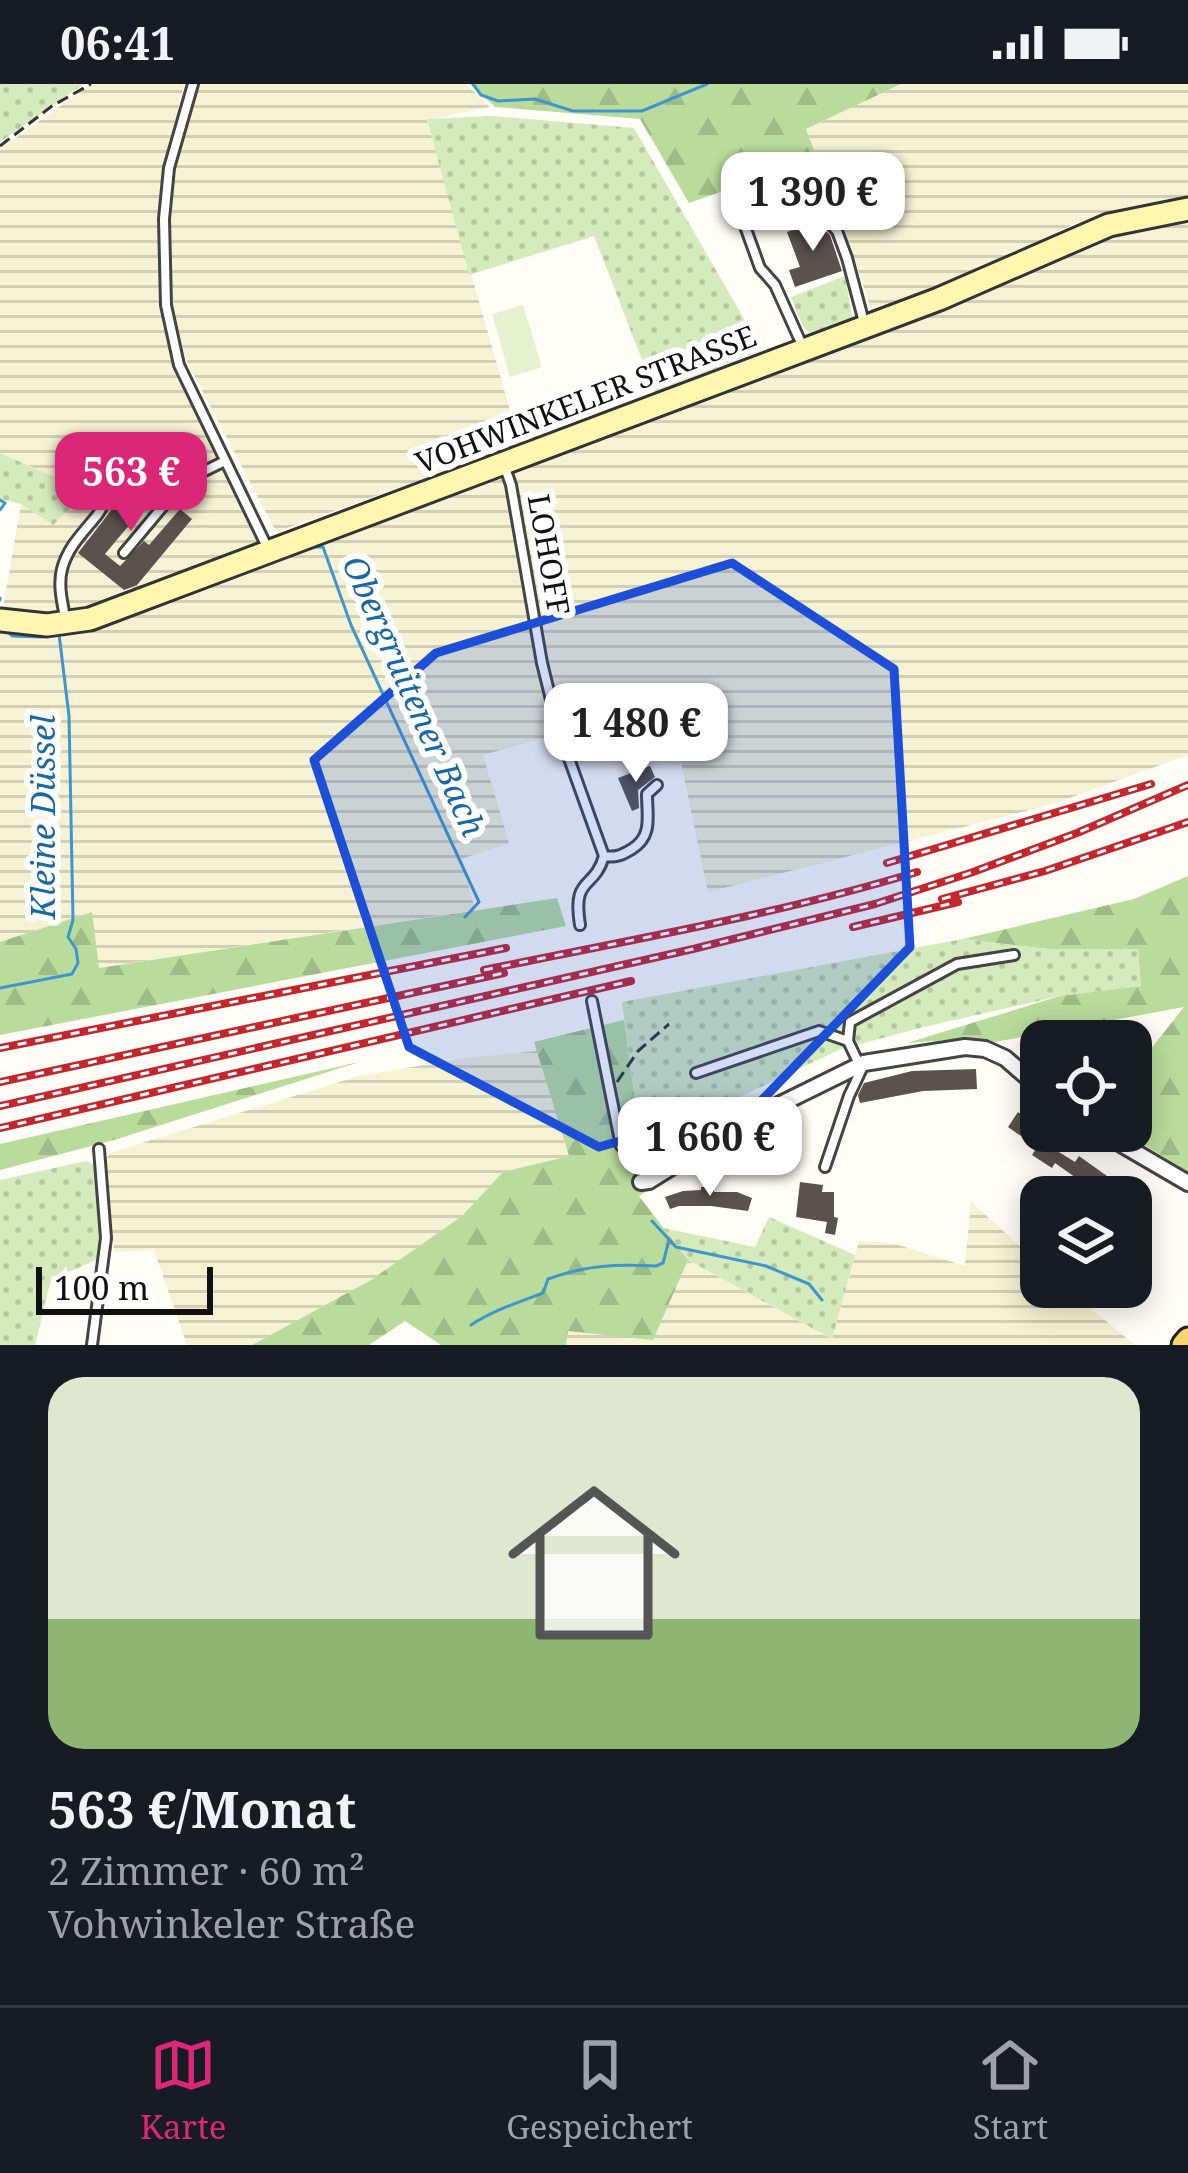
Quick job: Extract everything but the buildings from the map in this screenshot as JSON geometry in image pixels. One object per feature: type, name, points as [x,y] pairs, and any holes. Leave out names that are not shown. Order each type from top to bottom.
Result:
[{"type":"street","name":"VOHWINKELER STRASSE","points":[[0,620],[32,625],[90,619],[939,299],[1109,225],[1188,209]]},
{"type":"street","points":[[637,1179],[650,1181],[740,1124],[862,1064],[964,1047],[985,1049],[1020,1071]]},
{"type":"street","points":[[1135,1152],[1188,1183]]},
{"type":"lane","points":[[193,84],[169,168],[164,219],[166,305],[179,365],[269,552]]},
{"type":"lane","points":[[804,349],[775,285],[760,268],[742,218],[772,199],[803,195],[837,231],[866,327]]},
{"type":"lane","points":[[66,624],[60,577],[63,562],[130,462],[149,456],[184,481]]},
{"type":"lane","points":[[124,553],[184,481],[225,460]]},
{"type":"lane","name":"LOHOFF","points":[[504,464],[512,484],[542,664],[558,728],[604,856]]},
{"type":"lane","points":[[580,925],[577,903],[582,885],[600,870],[604,856],[615,858],[645,838],[647,794],[657,785]]},
{"type":"lane","points":[[826,1167],[862,1064],[848,1041],[850,1022],[957,964],[1014,955]]},
{"type":"lane","points":[[592,1001],[621,1146]]},
{"type":"lane","points":[[695,1073],[819,1031],[848,1041]]},
{"type":"lane","points":[[92,1345],[106,1238],[99,1150]]},
{"type":"path","points":[[0,146],[52,106],[91,84]]},
{"type":"path","points":[[609,1094],[638,1051],[669,1024]]},
{"type":"highlighted area","points":[[732,563],[894,669],[910,947],[761,1101],[599,1147],[409,1047],[314,760],[436,653]]},
{"type":"shaded area","points":[[98,84],[184,84],[164,167],[159,270],[167,341],[197,418],[263,549],[73,618],[2,614],[21,504],[53,525],[126,451],[76,486],[0,453],[0,149]]},
{"type":"shaded area","points":[[200,84],[466,84],[490,107],[427,120],[517,445],[276,532],[185,358],[174,308],[169,264],[172,183],[181,136]]},
{"type":"shaded area","points":[[901,84],[1188,84],[1188,197],[1137,205],[1073,224],[1007,261],[872,313],[806,129]]},
{"type":"shaded area","points":[[1188,215],[1188,755],[1053,804],[708,892],[672,719],[564,732],[483,755],[509,843],[462,859],[475,910],[98,968],[91,913],[0,942],[0,629],[44,640],[80,633],[1004,283],[1083,243]]},
{"type":"shaded area","points":[[537,1051],[569,1156],[503,1172],[463,1216],[371,1280],[252,1345],[187,1345],[154,1250],[114,1252],[105,1159],[113,1152],[359,1076]]},
{"type":"shaded area","points":[[971,1202],[1020,1246],[1020,1308],[1090,1308],[1135,1345],[566,1345],[568,1330],[652,1339],[688,1260],[832,1339],[859,1241],[892,1243],[965,1266]]},
{"type":"green space","points":[[0,84],[84,84],[0,142]]},
{"type":"green space","points":[[470,84],[901,84],[806,129],[817,158],[689,203],[640,119],[495,107]]},
{"type":"green space","points":[[492,116],[634,128],[762,350],[655,393],[594,236],[469,275],[427,119]]},
{"type":"green space","points":[[845,276],[853,322],[812,334],[791,297]]},
{"type":"green space","points":[[523,305],[542,367],[510,377],[492,314]]},
{"type":"green space","points":[[135,445],[53,525],[21,504],[0,499],[0,453],[76,486]]},
{"type":"green space","points":[[1188,876],[1188,1172],[1152,1150],[1152,1047],[1184,1007],[1114,1020],[1020,1020],[1020,1037],[995,1042],[907,1043],[1060,996],[1141,986],[1138,949],[1049,949],[963,939],[1134,899]]},
{"type":"green space","points":[[557,898],[566,926],[0,1035],[0,942],[92,912],[99,968]]},
{"type":"green space","points":[[963,939],[1049,949],[1138,948],[1141,986],[1060,996],[841,1049],[641,1144],[622,1002]]},
{"type":"green space","points":[[624,1020],[641,1143],[674,1128],[670,1177],[639,1196],[688,1260],[653,1340],[568,1331],[566,1345],[441,1345],[405,1321],[369,1345],[252,1345],[371,1280],[462,1216],[503,1172],[569,1156],[534,1042]]},
{"type":"green space","points":[[359,1062],[114,1140],[0,1170],[0,1144]]},
{"type":"green space","points":[[86,1161],[95,1165],[103,1257],[51,1280],[35,1345],[0,1345],[0,1180]]},
{"type":"green space","points":[[769,1217],[855,1255],[832,1339],[688,1260],[663,1228],[755,1247]]},
{"type":"waterway","points":[[473,84],[481,95],[498,101],[535,99],[573,111],[642,111],[707,84]]},
{"type":"waterway","name":"Kleine Düssel","points":[[0,500],[5,503],[0,510]]},
{"type":"waterway","name":"Obergruitener Bach","points":[[313,547],[323,547],[351,625],[479,902],[465,917]]},
{"type":"waterway","name":"Kleine Düssel","points":[[0,988],[72,974],[78,963],[68,937],[73,920],[69,716],[59,634],[12,636],[8,632]]},
{"type":"waterway","name":"Obergruitener Bach","points":[[652,1221],[676,1247],[766,1266],[809,1284],[822,1300]]},
{"type":"waterway","points":[[471,1325],[543,1293],[548,1279],[562,1274],[601,1266],[663,1263],[669,1240]]},
{"type":"railway","points":[[887,863],[1151,784]]},
{"type":"railway","points":[[0,1106],[875,904],[1077,833],[1188,785]]},
{"type":"railway","points":[[942,899],[1045,871],[1188,822]]},
{"type":"railway","points":[[484,970],[756,914],[917,872]]},
{"type":"railway","points":[[853,927],[958,902]]},
{"type":"railway","points":[[0,1048],[506,948]]},
{"type":"railway","points":[[0,1082],[504,973]]},
{"type":"railway","points":[[0,1128],[631,981]]}]
